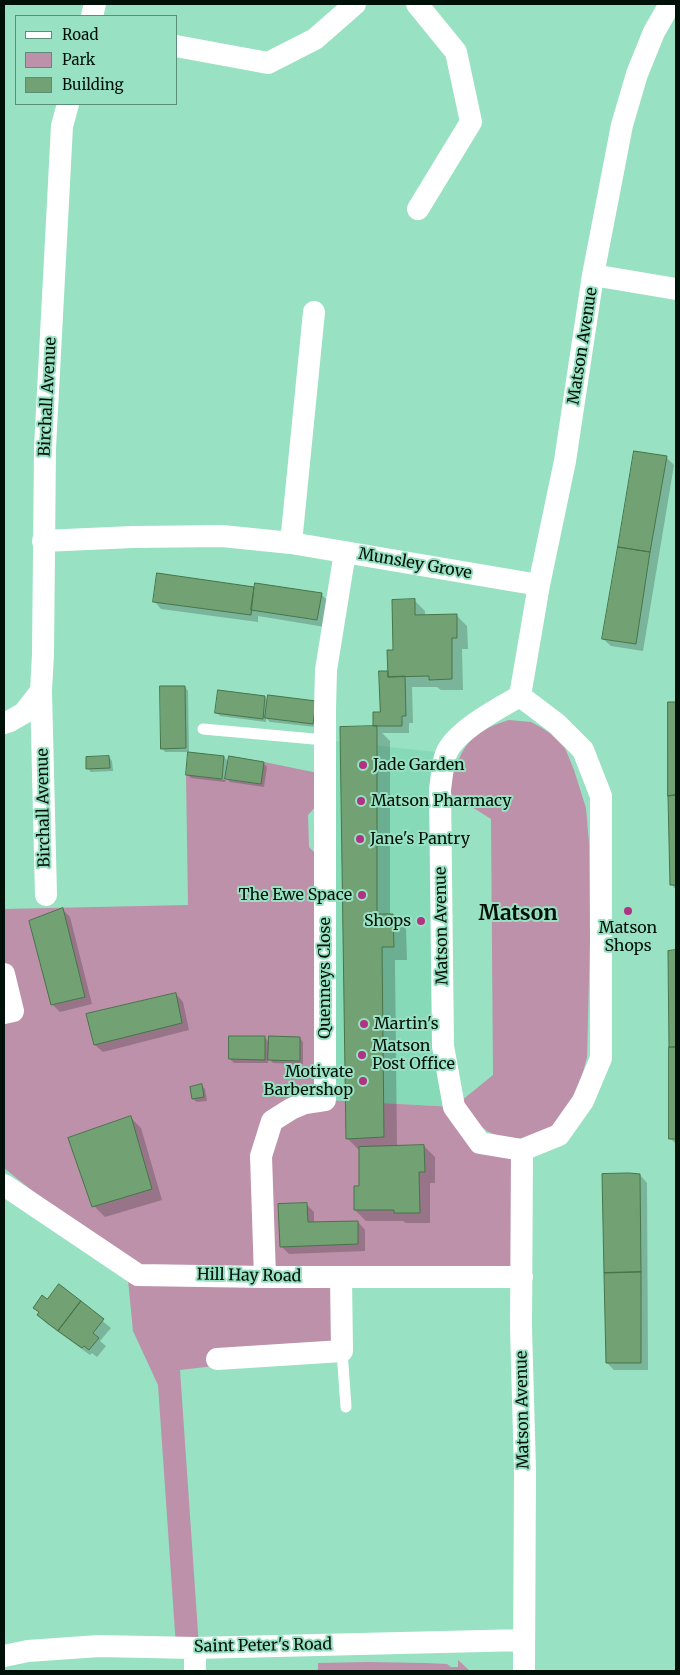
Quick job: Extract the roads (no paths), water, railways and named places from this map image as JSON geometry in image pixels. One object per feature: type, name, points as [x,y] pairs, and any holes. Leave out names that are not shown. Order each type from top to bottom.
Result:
[{"type":"street","points":[[178,46],[268,63],[315,39],[355,4]]},
{"type":"street","points":[[417,4],[456,52],[471,122],[418,209]]},
{"type":"street","name":"Matson Avenue","points":[[524,1671],[525,1470],[521,1328],[522,1150],[480,1143],[454,1107],[443,1046],[440,789],[446,753],[457,739],[482,718],[520,696],[539,585],[565,461],[594,275],[622,125],[637,74],[654,32],[670,4]]},
{"type":"street","name":"Birchall Avenue","points":[[46,895],[41,691],[45,448],[62,126],[68,105]]},
{"type":"street","points":[[594,275],[676,289]]},
{"type":"street","points":[[291,543],[314,312]]},
{"type":"street","name":"Munsley Grove","points":[[43,541],[222,536],[291,543],[539,585]]},
{"type":"street","name":"Quenneys Close","points":[[264,1277],[262,1156],[272,1121],[291,1108],[305,1103],[325,1100],[326,670],[345,552]]},
{"type":"street","points":[[4,723],[24,713],[41,691]]},
{"type":"street","points":[[520,696],[557,724],[583,750],[601,796],[601,1058],[583,1101],[559,1135],[522,1150]]},
{"type":"street","points":[[4,974],[12,1011],[4,1014]]},
{"type":"street","name":"Hill Hay Road","points":[[4,1185],[138,1275],[522,1277]]},
{"type":"street","points":[[217,1359],[342,1351],[341,1277]]},
{"type":"street","name":"Saint Peter's Road","points":[[4,1656],[28,1651],[99,1646],[195,1648],[524,1640]]},
{"type":"street","points":[[195,1648],[195,1671]]},
{"type":"lane","points":[[203,729],[325,740]]},
{"type":"lane","points":[[342,1351],[346,1407]]},
{"type":"place","name":"Jade Garden","points":[[363,765]]},
{"type":"place","name":"Matson Pharmacy","points":[[361,801]]},
{"type":"place","name":"Jane's Pantry","points":[[360,839]]},
{"type":"place","name":"The Ewe Space","points":[[362,895]]},
{"type":"place","name":"Matson Shops","points":[[628,911]]},
{"type":"place","name":"Shops","points":[[421,921]]},
{"type":"place","name":"Martin's","points":[[364,1024]]},
{"type":"place","name":"Matson Post Office","points":[[362,1055]]},
{"type":"place","name":"Motivate Barbershop","points":[[363,1081]]},
{"type":"district","name":"Matson","points":[[518,914]]}]
